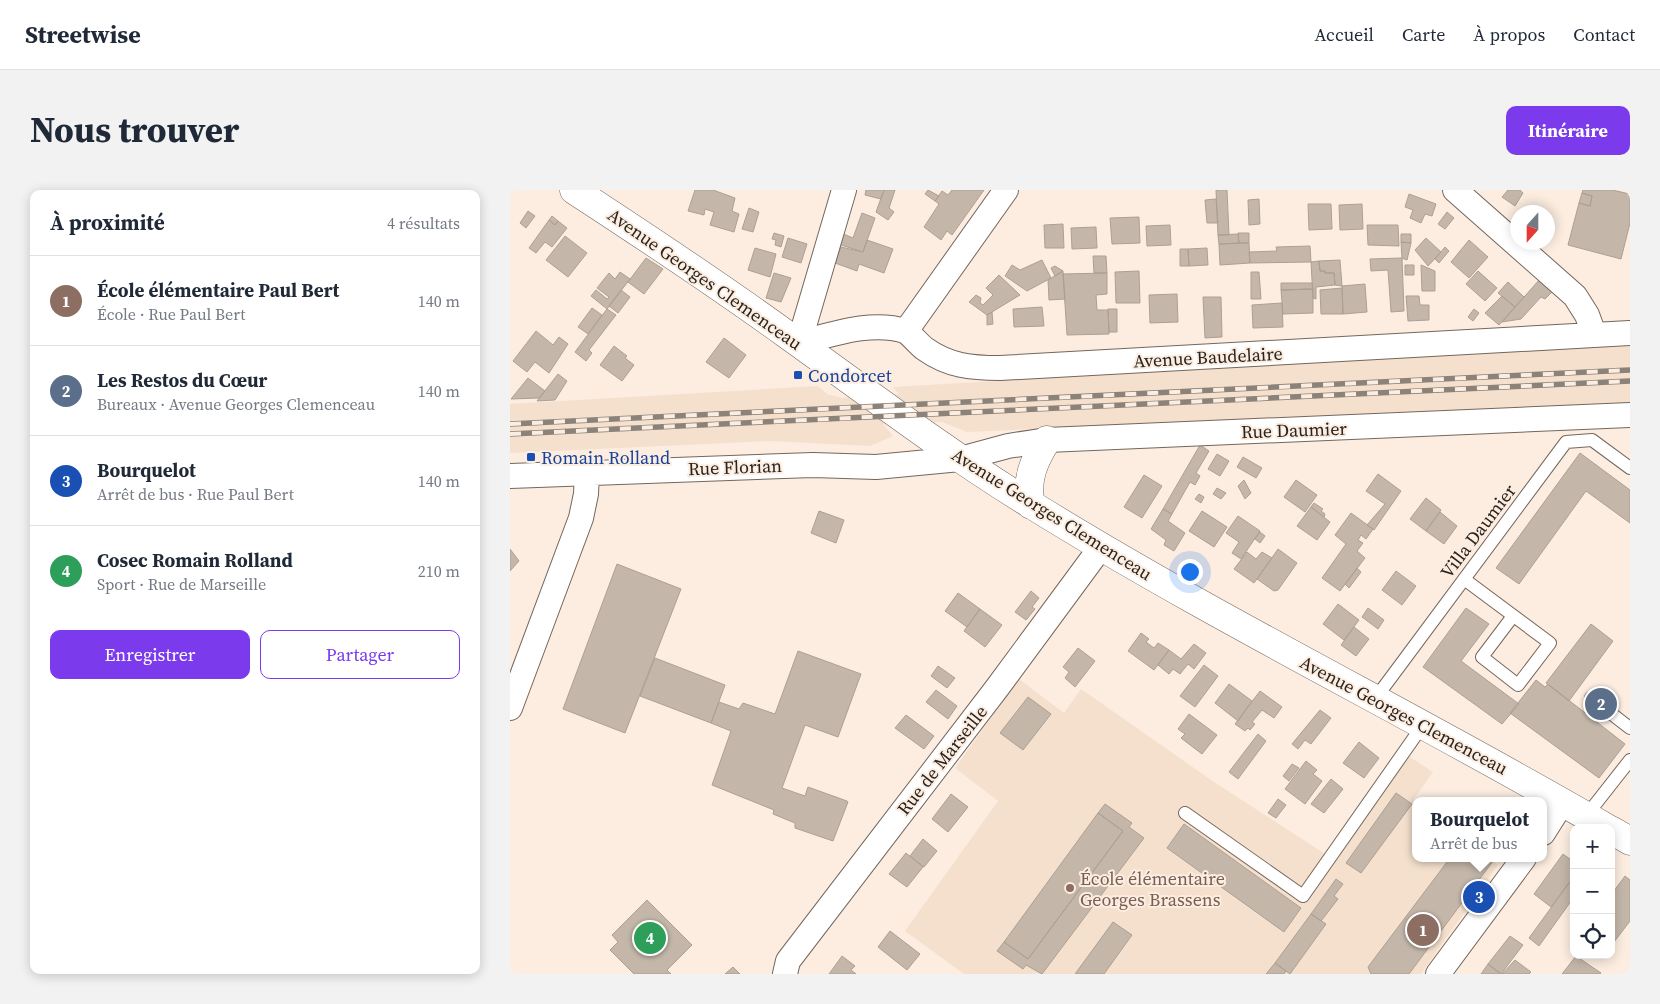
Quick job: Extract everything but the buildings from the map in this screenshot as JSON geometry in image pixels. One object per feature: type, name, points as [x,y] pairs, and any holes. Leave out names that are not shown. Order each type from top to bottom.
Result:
[{"type":"main road","name":"Avenue Georges Clemenceau","points":[[574,190],[799,343],[960,459],[1031,505],[1101,547],[1596,822]]},
{"type":"main road","points":[[1031,505],[1029,484],[1038,454],[1047,440]]},
{"type":"main road","points":[[1615,832],[1630,841]]},
{"type":"street","points":[[844,190],[799,343],[857,329],[879,328],[906,332],[1006,190]]},
{"type":"street","points":[[1455,190],[1575,296],[1588,315],[1594,334]]},
{"type":"street","name":"Avenue Baudelaire","points":[[906,332],[918,344],[949,364],[968,368],[1630,333]]},
{"type":"street","name":"Rue Daumier","points":[[960,459],[1008,446],[1047,440],[1630,415]]},
{"type":"street","name":"Rue Florian","points":[[510,476],[813,464],[876,467],[960,459]]},
{"type":"street","points":[[510,708],[581,518],[586,494],[586,472]]},
{"type":"street","name":"Rue de Marseille","points":[[785,974],[788,961],[997,688],[1101,547]]},
{"type":"street","points":[[1547,826],[1562,802]]},
{"type":"street","points":[[1438,974],[1521,862]]},
{"type":"lane","name":"Villa Daumier","points":[[1375,699],[1566,442],[1592,440],[1630,468]]},
{"type":"lane","points":[[1464,579],[1550,643],[1518,685],[1482,657],[1513,616]]},
{"type":"lane","points":[[1591,698],[1630,728]]},
{"type":"lane","points":[[1185,813],[1303,896],[1423,726]]},
{"type":"lane","points":[[1596,822],[1630,760]]},
{"type":"shaded area","points":[[1630,344],[1630,403],[967,432],[942,422],[883,424],[893,436],[870,446],[772,441],[510,453],[510,404],[818,386],[827,394],[842,398],[899,394],[893,387]]},
{"type":"shaded area","points":[[1019,679],[1064,713],[1081,689],[1214,782],[1325,854],[1399,750],[1433,772],[1415,797],[1412,797],[1412,862],[1494,862],[1498,865],[1421,974],[964,974],[905,931],[998,801],[955,768]]},
{"type":"railway","points":[[510,424],[1630,370]]},
{"type":"railway","points":[[510,434],[1630,381]]},
{"type":"place","name":"Condorcet","points":[[798,375]]},
{"type":"place","name":"Romain Rolland","points":[[531,457]]},
{"type":"place","name":"Les Restos du Cœur","points":[[1601,704]]},
{"type":"place","name":"École élémentaire Georges Brassens","points":[[1070,888]]},
{"type":"place","name":"Bourquelot","points":[[1479,897]]},
{"type":"place","name":"École élémentaire Paul Bert","points":[[1423,930]]},
{"type":"place","name":"Cosec Romain Rolland","points":[[650,938]]}]
